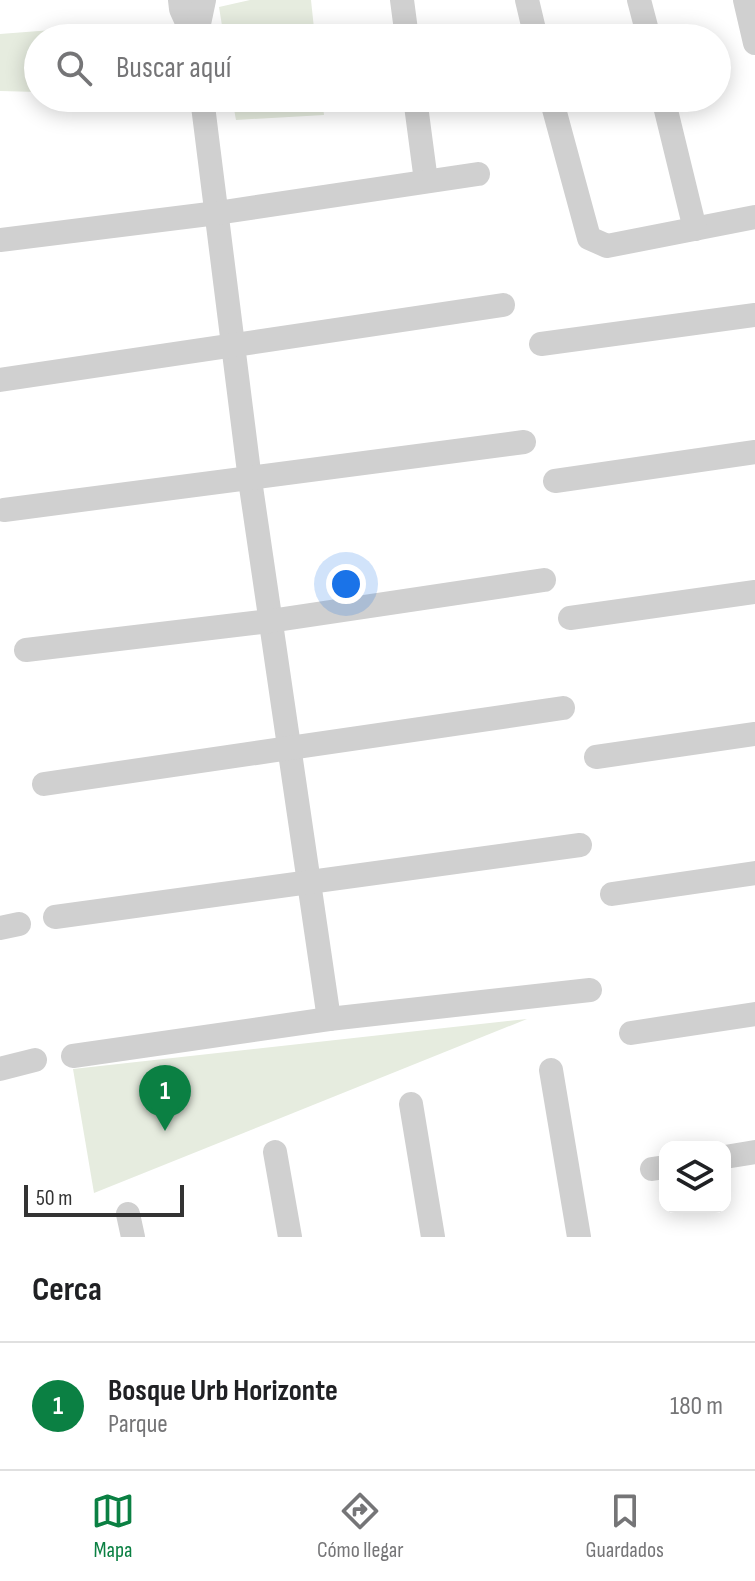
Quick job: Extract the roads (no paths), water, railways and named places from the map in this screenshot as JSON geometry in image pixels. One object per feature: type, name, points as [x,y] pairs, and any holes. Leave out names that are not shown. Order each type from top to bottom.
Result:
[{"type":"street","points":[[180,0],[188,24]]},
{"type":"street","points":[[198,24],[204,0]]},
{"type":"street","points":[[402,0],[405,24]]},
{"type":"street","points":[[527,0],[533,24]]},
{"type":"street","points":[[639,0],[645,24]]},
{"type":"street","points":[[745,0],[755,43]]},
{"type":"street","points":[[204,112],[250,480],[329,1019]]},
{"type":"street","points":[[417,112],[426,181]]},
{"type":"street","points":[[555,112],[589,238],[607,246],[755,217]]},
{"type":"street","points":[[666,112],[695,229]]},
{"type":"street","points":[[0,240],[217,213],[478,174]]},
{"type":"street","points":[[0,380],[503,305]]},
{"type":"street","points":[[541,344],[755,315]]},
{"type":"street","points":[[4,510],[524,442]]},
{"type":"street","points":[[555,481],[755,452]]},
{"type":"street","points":[[26,650],[270,621],[544,580]]},
{"type":"street","points":[[570,618],[755,592]]},
{"type":"street","points":[[44,784],[563,708]]},
{"type":"street","points":[[596,757],[755,734]]},
{"type":"street","points":[[55,917],[580,845]]},
{"type":"street","points":[[612,894],[755,873]]},
{"type":"street","points":[[73,1056],[329,1019],[590,990]]},
{"type":"street","points":[[631,1033],[755,1014]]},
{"type":"street","points":[[0,1069],[35,1060]]},
{"type":"street","points":[[551,1070],[579,1237]]},
{"type":"street","points":[[411,1104],[433,1237]]},
{"type":"street","points":[[275,1152],[290,1237]]},
{"type":"street","points":[[731,1156],[755,1152]]},
{"type":"place","name":"Bosque Urb Horizonte","points":[[165,1131]]}]
